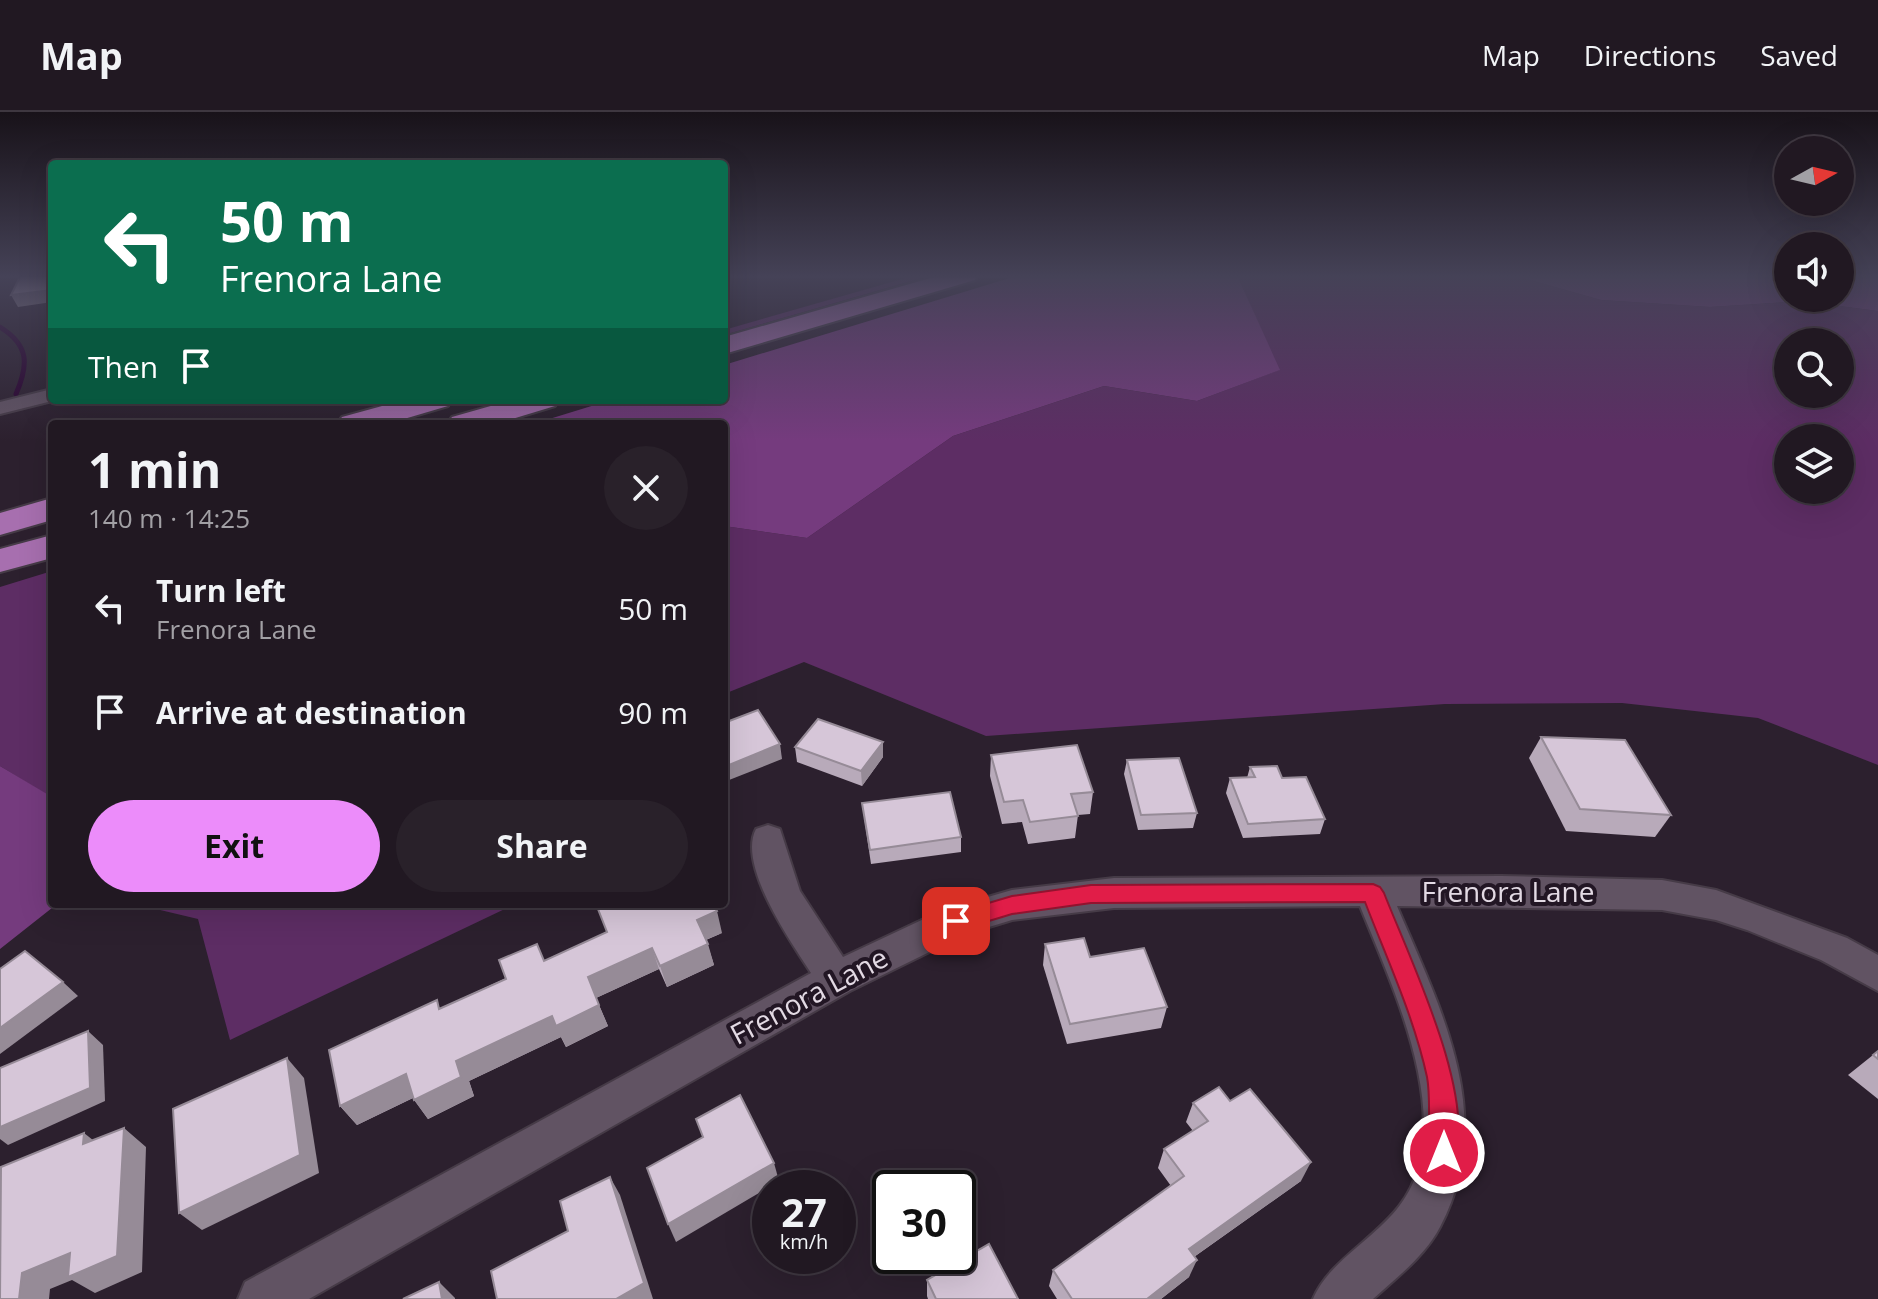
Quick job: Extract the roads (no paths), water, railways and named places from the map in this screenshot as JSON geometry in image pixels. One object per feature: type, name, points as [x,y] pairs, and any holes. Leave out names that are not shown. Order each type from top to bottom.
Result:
[{"type":"highway","points":[[728,345],[777,330]]},
{"type":"highway","points":[[367,420],[423,404]]},
{"type":"highway","points":[[476,420],[530,404]]},
{"type":"highway","points":[[0,524],[48,510]]},
{"type":"highway","points":[[0,561],[48,547]]},
{"type":"street","points":[[0,408],[48,396]]},
{"type":"street","points":[[768,838],[771,869],[778,886],[836,979]]},
{"type":"street","name":"Frenora Lane","points":[[262,1299],[836,979],[956,921],[1012,905],[1114,893],[1617,892],[1662,895],[1716,905],[1757,918],[1834,949],[1878,974]]},
{"type":"street","points":[[1337,1299],[1400,1240],[1423,1212],[1437,1183],[1444,1153],[1444,1116],[1433,1053],[1373,893]]},
{"type":"waterway","points":[[5,330],[17,341],[24,356],[23,373],[16,394]]}]
